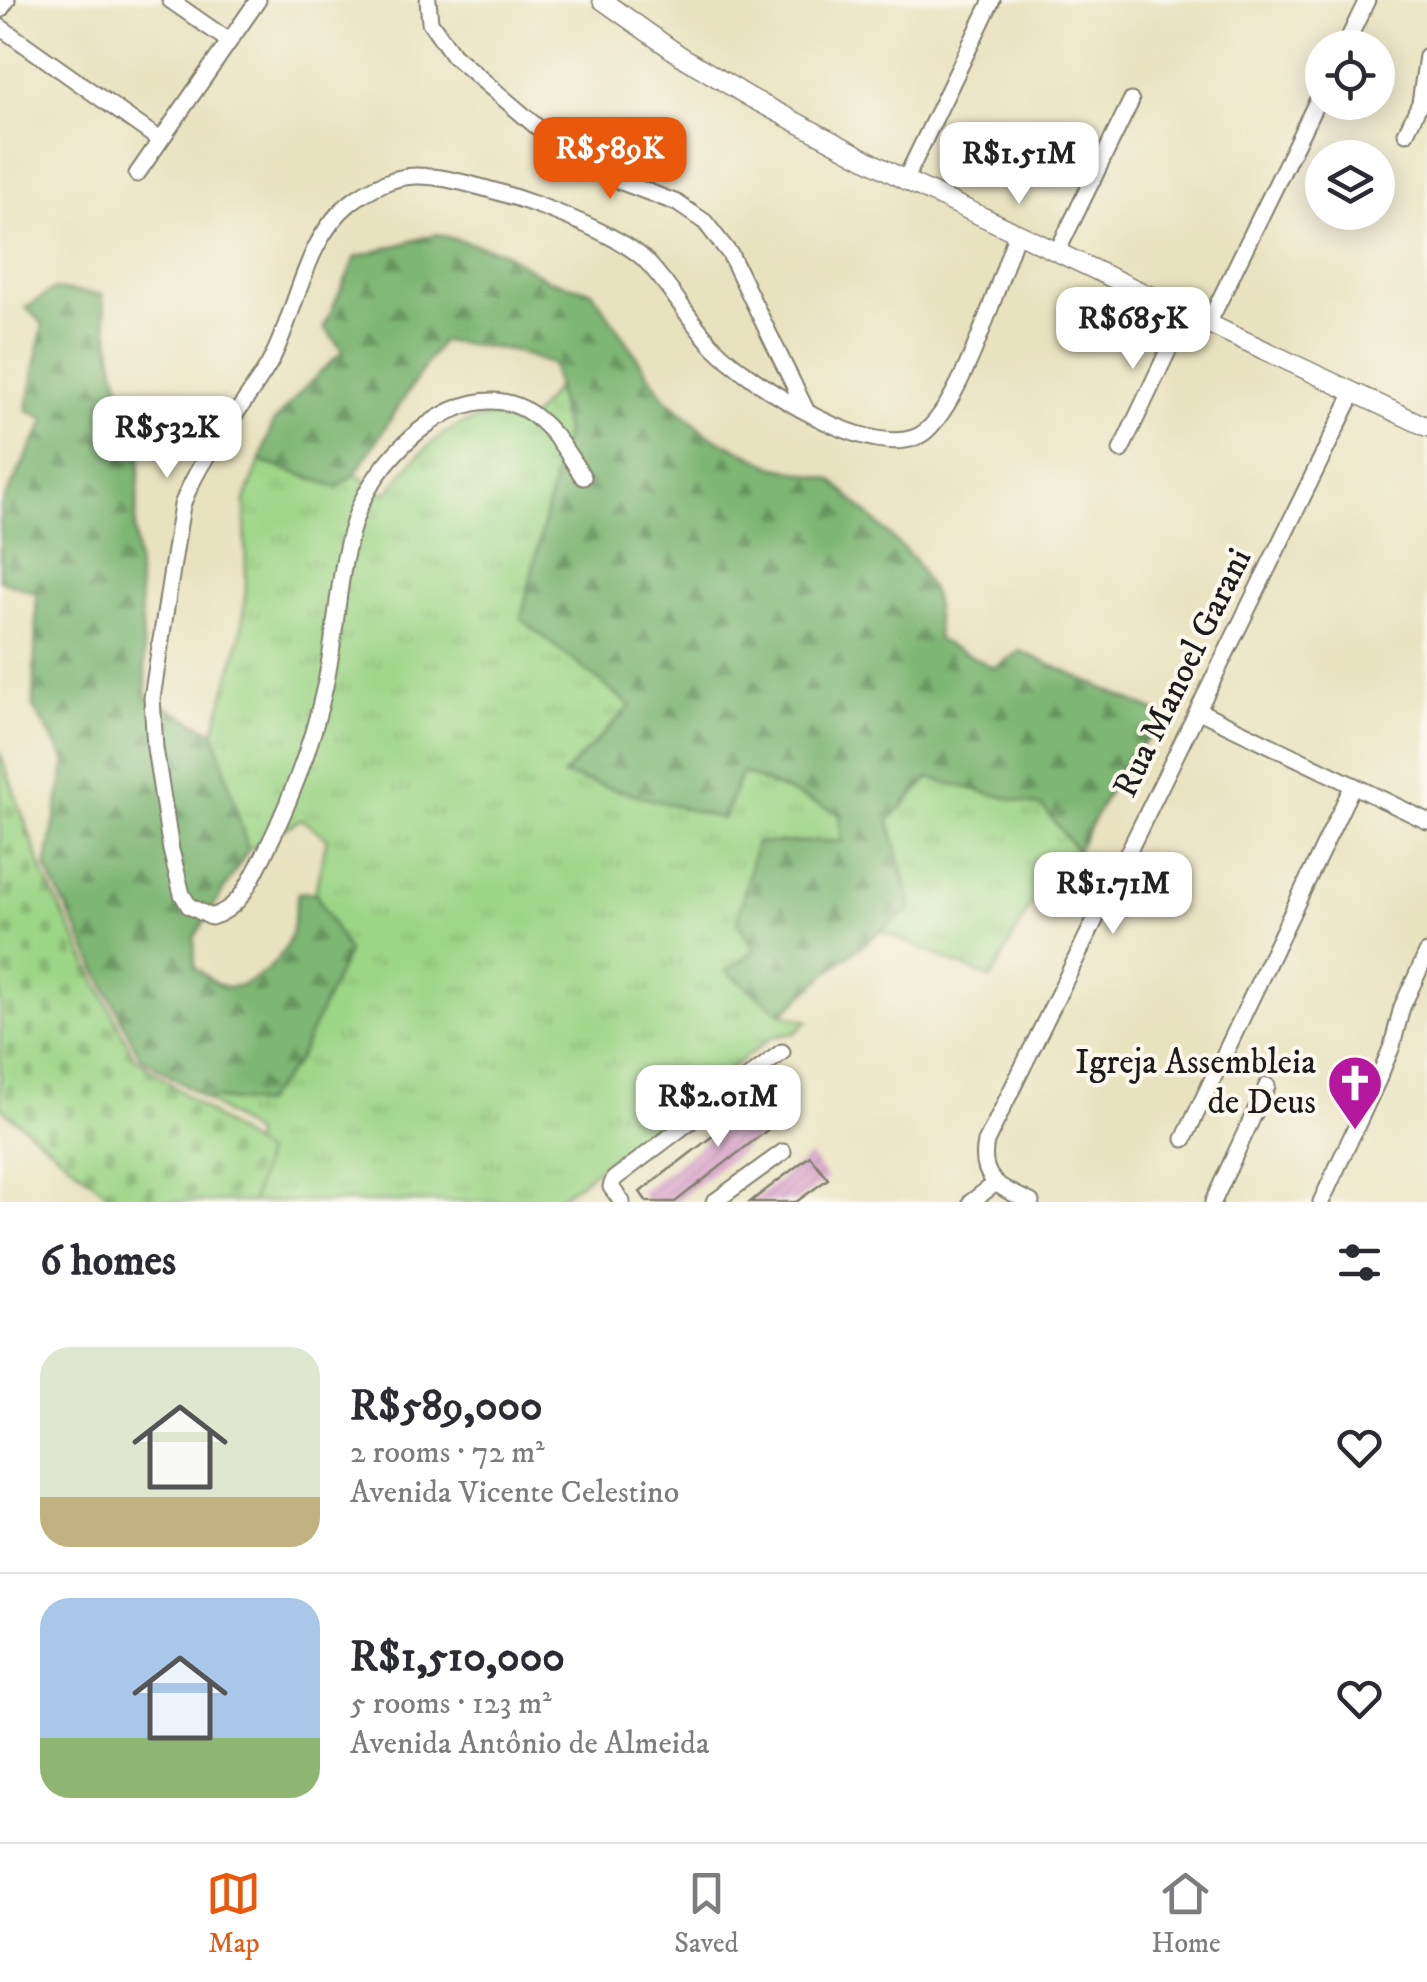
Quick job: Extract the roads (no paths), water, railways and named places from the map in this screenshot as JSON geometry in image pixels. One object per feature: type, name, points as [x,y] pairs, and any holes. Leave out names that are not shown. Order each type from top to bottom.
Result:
[{"type":"street","points":[[0,10],[7,0]]},
{"type":"street","points":[[170,0],[229,41]]},
{"type":"street","points":[[137,174],[258,0]]},
{"type":"street","points":[[428,0],[430,22],[453,54],[544,132],[599,171],[677,203],[705,222],[730,254],[807,411]]},
{"type":"street","points":[[602,0],[681,56],[751,98],[906,180],[1427,427]]},
{"type":"street","points":[[906,180],[992,0]]},
{"type":"street","points":[[1353,30],[1368,0]]},
{"type":"street","points":[[0,26],[160,140]]},
{"type":"street","points":[[1406,133],[1420,102],[1427,56]]},
{"type":"street","points":[[1057,252],[1131,101]]},
{"type":"street","points":[[1208,324],[1308,120]]},
{"type":"street","points":[[583,477],[553,432],[527,410],[505,402],[472,403],[432,420],[408,438],[360,505],[325,686],[304,764],[278,826],[249,885],[226,912],[211,917],[189,906],[182,894],[172,850],[155,748],[152,698],[182,505],[192,478],[217,436],[267,367],[307,271],[332,224],[348,205],[374,187],[414,175],[460,180],[620,240],[644,260],[713,346],[742,372],[807,411],[874,440],[904,441],[924,432],[944,410],[961,379],[1018,233]]},
{"type":"street","points":[[1121,450],[1186,313]]},
{"type":"street","name":"Rua Manoel Garani","points":[[996,1183],[982,1162],[986,1142],[1354,392]]},
{"type":"street","points":[[1199,711],[1427,821]]},
{"type":"street","points":[[1184,1139],[1353,785]]},
{"type":"street","points":[[1322,1202],[1378,1082],[1402,1007],[1427,953]]},
{"type":"street","points":[[622,1202],[611,1187],[614,1179],[782,1052]]},
{"type":"street","points":[[1212,1202],[1267,1086]]},
{"type":"street","points":[[714,1202],[783,1152]]},
{"type":"street","points":[[971,1202],[996,1183],[1031,1202]]},
{"type":"place","name":"Igreja Assembleia de Deus","points":[[1355,1132]]}]
